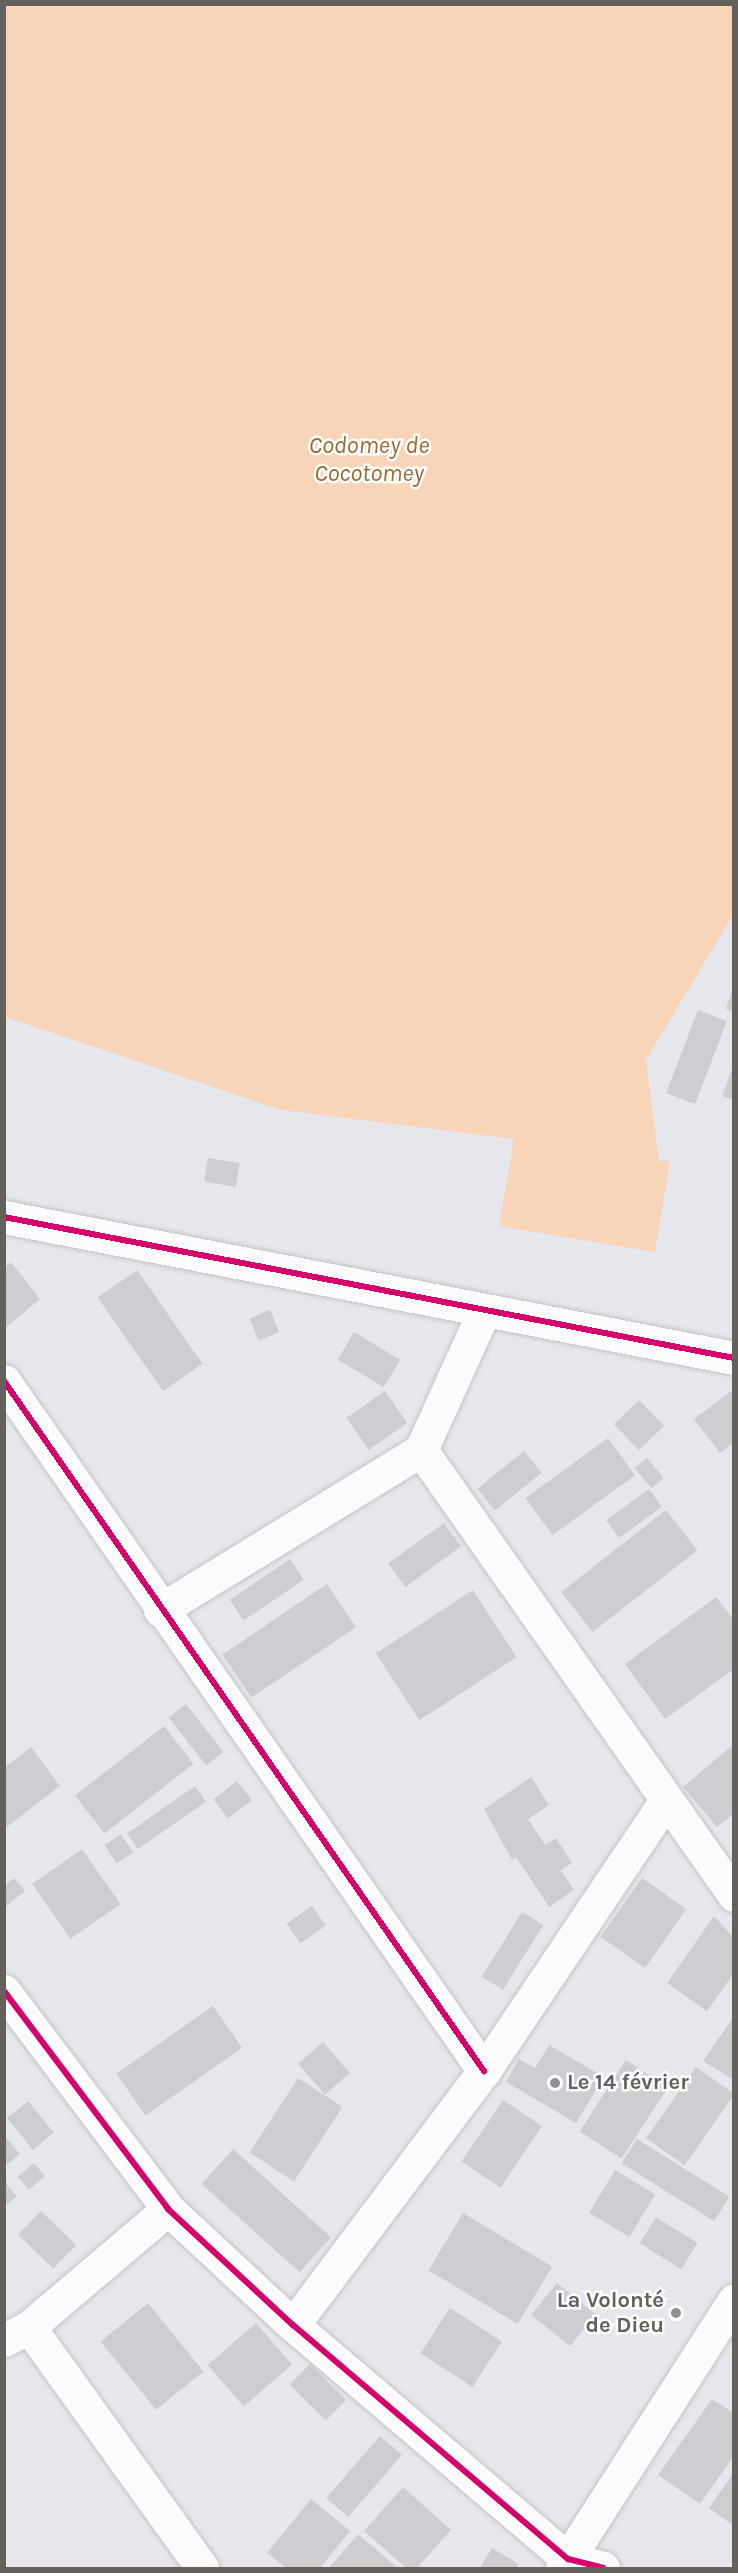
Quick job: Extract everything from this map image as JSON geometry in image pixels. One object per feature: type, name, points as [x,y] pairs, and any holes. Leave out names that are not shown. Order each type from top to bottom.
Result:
[{"type":"street","points":[[4,1217],[734,1358]]},
{"type":"street","points":[[160,1610],[421,1450],[484,1311]]},
{"type":"street","points":[[4,1381],[160,1610],[484,2071]]},
{"type":"street","points":[[421,1450],[665,1802],[734,1895]]},
{"type":"street","points":[[293,2325],[484,2071],[665,1802]]},
{"type":"street","points":[[4,1991],[168,2209],[293,2325],[565,2564],[603,2568]]},
{"type":"street","points":[[168,2209],[17,2333],[202,2568]]},
{"type":"street","points":[[565,2564],[734,2300]]},
{"type":"water","name":"Codomey de Cocotomey","points":[[5,4],[733,5],[733,915],[646,1060],[659,1161],[670,1161],[655,1252],[499,1226],[514,1139],[281,1110],[5,1017]]},
{"type":"building","points":[[734,988],[734,1012],[726,1009]]},
{"type":"building","points":[[698,1010],[727,1021],[695,1104],[666,1093]]},
{"type":"building","points":[[734,1063],[734,1100],[722,1096]]},
{"type":"building","points":[[208,1158],[240,1163],[236,1187],[204,1182]]},
{"type":"building","points":[[11,1262],[40,1299],[4,1329],[4,1268]]},
{"type":"building","points":[[137,1270],[202,1363],[163,1391],[98,1298]]},
{"type":"building","points":[[270,1310],[279,1332],[259,1340],[250,1318]]},
{"type":"building","points":[[354,1332],[400,1360],[384,1387],[338,1359]]},
{"type":"building","points":[[734,1389],[734,1442],[720,1453],[694,1419]]},
{"type":"building","points":[[385,1391],[407,1423],[369,1450],[346,1418]]},
{"type":"building","points":[[639,1400],[664,1426],[639,1450],[614,1424]]},
{"type":"building","points":[[608,1438],[635,1475],[553,1535],[525,1498]]},
{"type":"building","points":[[524,1451],[542,1473],[495,1511],[477,1489]]},
{"type":"building","points":[[647,1458],[664,1478],[651,1488],[635,1468]]},
{"type":"building","points":[[649,1489],[662,1507],[619,1538],[606,1520]]},
{"type":"building","points":[[666,1510],[697,1550],[593,1632],[561,1592]]},
{"type":"building","points":[[444,1523],[461,1546],[405,1587],[388,1564]]},
{"type":"building","points":[[290,1559],[304,1580],[243,1621],[229,1600]]},
{"type":"building","points":[[327,1584],[356,1627],[252,1698],[223,1654]]},
{"type":"building","points":[[473,1590],[517,1657],[419,1720],[376,1653]]},
{"type":"building","points":[[716,1597],[734,1620],[734,1669],[665,1719],[625,1664]]},
{"type":"building","points":[[186,1704],[224,1752],[206,1766],[169,1718]]},
{"type":"building","points":[[164,1726],[194,1764],[105,1833],[75,1796]]},
{"type":"building","points":[[734,1744],[734,1814],[717,1827],[683,1787]]},
{"type":"building","points":[[31,1747],[60,1786],[4,1829],[4,1768]]},
{"type":"building","points":[[531,1777],[549,1805],[528,1819],[545,1845],[556,1838],[572,1863],[561,1870],[574,1890],[549,1907],[516,1857],[512,1860],[484,1809]]},
{"type":"building","points":[[237,1781],[252,1800],[228,1818],[213,1799]]},
{"type":"building","points":[[195,1786],[206,1802],[138,1849],[127,1834]]},
{"type":"building","points":[[121,1834],[133,1852],[117,1863],[104,1845]]},
{"type":"building","points":[[82,1849],[120,1904],[70,1939],[32,1884]]},
{"type":"building","points":[[14,1878],[25,1891],[4,1908],[4,1886]]},
{"type":"building","points":[[642,1878],[686,1909],[645,1968],[601,1937]]},
{"type":"building","points":[[312,1906],[326,1926],[300,1943],[287,1924]]},
{"type":"building","points":[[522,1912],[543,1925],[503,1990],[482,1976]]},
{"type":"building","points":[[714,1916],[734,1938],[734,1973],[707,2011],[667,1983]]},
{"type":"building","points":[[213,2006],[242,2048],[146,2115],[116,2074]]},
{"type":"building","points":[[734,2016],[734,2080],[703,2061]]},
{"type":"building","points":[[323,2042],[350,2073],[325,2095],[298,2064]]},
{"type":"building","points":[[549,2045],[604,2077],[576,2123],[506,2082],[519,2059],[535,2068]]},
{"type":"building","points":[[626,2060],[668,2087],[622,2159],[580,2131]]},
{"type":"building","points":[[696,2067],[734,2095],[685,2165],[646,2138]]},
{"type":"building","points":[[298,2078],[342,2107],[294,2182],[250,2153]]},
{"type":"building","points":[[503,2100],[542,2126],[501,2188],[462,2161]]},
{"type":"building","points":[[28,2101],[54,2133],[33,2150],[7,2118]]},
{"type":"building","points":[[4,2135],[20,2154],[4,2167]]},
{"type":"building","points":[[637,2139],[729,2197],[714,2221],[622,2164]]},
{"type":"building","points":[[233,2149],[331,2237],[300,2272],[202,2184]]},
{"type":"building","points":[[34,2163],[45,2176],[29,2190],[18,2176]]},
{"type":"building","points":[[615,2170],[655,2194],[630,2237],[589,2213]]},
{"type":"building","points":[[4,2181],[17,2196],[4,2207]]},
{"type":"building","points":[[41,2211],[76,2245],[53,2269],[18,2235]]},
{"type":"building","points":[[463,2213],[552,2267],[518,2324],[428,2270]]},
{"type":"building","points":[[656,2217],[698,2243],[681,2269],[640,2243]]},
{"type":"building","points":[[557,2283],[596,2314],[570,2346],[531,2315]]},
{"type":"building","points":[[148,2303],[203,2371],[156,2410],[101,2341]]},
{"type":"building","points":[[450,2308],[502,2342],[473,2387],[421,2353]]},
{"type":"building","points":[[256,2323],[292,2365],[244,2406],[208,2365]]},
{"type":"building","points":[[310,2364],[346,2400],[326,2421],[289,2385]]},
{"type":"building","points":[[712,2399],[734,2413],[734,2456],[700,2504],[658,2475]]},
{"type":"building","points":[[380,2436],[402,2455],[348,2517],[326,2498]]},
{"type":"building","points":[[734,2472],[734,2526],[709,2508]]},
{"type":"building","points":[[403,2487],[451,2530],[417,2568],[406,2568],[364,2531]]},
{"type":"building","points":[[311,2499],[350,2531],[320,2568],[286,2568],[267,2553]]},
{"type":"building","points":[[358,2534],[398,2568],[329,2568]]},
{"type":"building","points":[[492,2548],[519,2564],[516,2568],[480,2568]]},
{"type":"cycle path","points":[[4,1217],[734,1358]]},
{"type":"cycle path","points":[[4,1381],[484,2071]]},
{"type":"cycle path","points":[[4,1991],[168,2209],[293,2325],[568,2559],[603,2568]]},
{"type":"place","name":"Le 14 février","points":[[555,2083]]},
{"type":"place","name":"La Volonté de Dieu","points":[[676,2313]]}]
